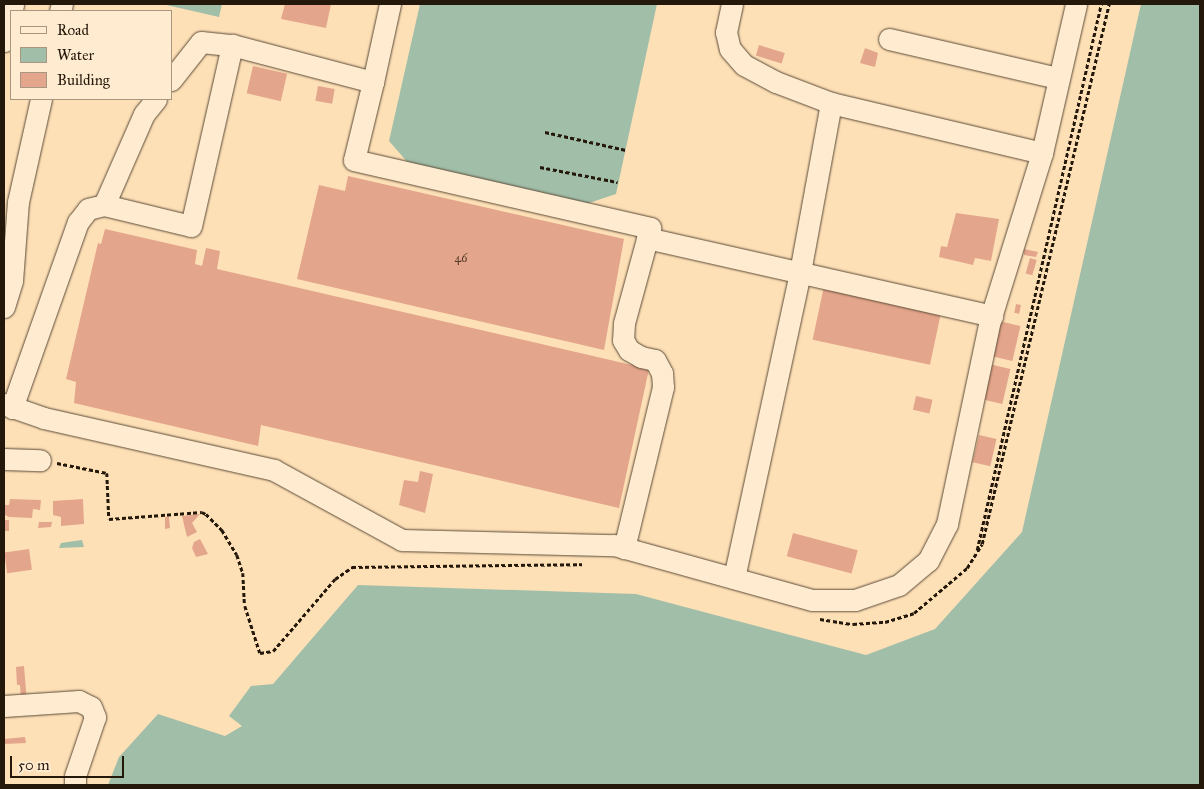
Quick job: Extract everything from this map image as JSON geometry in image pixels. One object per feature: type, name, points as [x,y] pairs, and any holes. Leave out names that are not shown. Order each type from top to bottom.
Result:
[{"type":"street","points":[[390,4],[354,160],[650,228],[624,323],[624,340],[629,350],[641,357],[655,360],[662,373],[663,387],[624,548]]},
{"type":"street","points":[[732,4],[726,32],[730,49],[744,65],[776,82],[831,103],[1042,152]]},
{"type":"street","points":[[232,45],[191,226],[104,205],[88,209],[78,222],[8,406],[44,418],[274,470],[402,540],[614,545],[812,600],[855,600],[899,585],[928,561],[947,524],[992,316],[1042,152],[1076,4]]},
{"type":"street","points":[[4,41],[10,16]]},
{"type":"street","points":[[889,39],[1058,78]]},
{"type":"street","points":[[172,79],[201,42],[232,45],[373,82]]},
{"type":"street","points":[[4,307],[12,281],[18,202],[41,100]]},
{"type":"street","points":[[104,205],[144,114],[155,100]]},
{"type":"street","points":[[734,578],[800,272],[831,103]]},
{"type":"street","points":[[647,238],[992,316]]},
{"type":"street","points":[[4,459],[40,460]]},
{"type":"street","points":[[4,706],[79,701],[91,706],[95,717],[75,776],[75,785]]},
{"type":"path","points":[[977,552],[1101,4]]},
{"type":"path","points":[[545,132],[626,150]]},
{"type":"path","points":[[540,167],[618,182]]},
{"type":"path","points":[[40,460],[107,473],[109,519],[202,512],[206,514],[222,530],[237,555],[245,596]]},
{"type":"water","points":[[162,4],[222,4],[219,17]]},
{"type":"water","points":[[420,4],[657,4],[616,194],[583,205],[409,164],[389,141]]},
{"type":"water","points":[[1141,4],[1200,4],[1200,785],[108,785],[119,757],[158,714],[225,736],[242,726],[229,716],[251,686],[273,684],[358,585],[636,594],[866,655],[935,629],[1022,532]]},
{"type":"water","points":[[82,540],[84,547],[59,548],[61,543]]},
{"type":"building","points":[[285,4],[331,4],[326,28],[281,19]]},
{"type":"building","points":[[759,45],[785,53],[782,63],[756,56]]},
{"type":"building","points":[[865,48],[878,53],[875,67],[860,63]]},
{"type":"building","points":[[253,66],[287,74],[281,101],[247,93]]},
{"type":"building","points":[[318,86],[335,89],[332,104],[315,101]]},
{"type":"building","points":[[348,176],[624,239],[604,350],[297,279],[319,185],[345,191]]},
{"type":"building","points":[[956,213],[999,219],[991,261],[975,258],[973,265],[939,257],[941,246],[947,247]]},
{"type":"building","points":[[105,229],[197,250],[195,264],[202,266],[206,248],[220,251],[217,269],[649,369],[619,508],[261,425],[258,446],[74,403],[76,382],[66,379],[98,243],[101,244]]},
{"type":"building","points":[[1024,249],[1038,252],[1036,257],[1024,255]]},
{"type":"building","points":[[1030,258],[1037,260],[1032,275],[1026,273]]},
{"type":"building","points":[[824,286],[941,311],[930,365],[813,340]]},
{"type":"building","points":[[1016,304],[1021,305],[1019,314],[1014,313]]},
{"type":"building","points":[[999,321],[1020,326],[1012,361],[991,356]]},
{"type":"building","points":[[989,364],[1010,369],[1002,404],[981,399]]},
{"type":"building","points":[[916,396],[933,400],[929,413],[913,410]]},
{"type":"building","points":[[979,435],[997,439],[990,466],[973,462]]},
{"type":"building","points":[[420,471],[433,474],[425,513],[399,505],[404,480],[418,482]]},
{"type":"building","points":[[10,499],[41,500],[40,510],[33,509],[32,518],[9,517],[5,515],[5,505],[9,505]]},
{"type":"building","points":[[83,499],[84,524],[61,526],[61,517],[53,515],[53,501]]},
{"type":"building","points":[[200,514],[192,523],[197,532],[187,537],[182,516]]},
{"type":"building","points":[[165,517],[169,517],[170,528],[165,529]]},
{"type":"building","points":[[4,520],[9,520],[9,531],[4,531]]},
{"type":"building","points":[[39,522],[52,522],[51,527],[38,528]]},
{"type":"building","points":[[793,533],[858,550],[852,574],[787,556]]},
{"type":"building","points":[[200,539],[208,554],[196,557],[192,548],[194,542]]},
{"type":"building","points":[[29,549],[32,570],[7,573],[4,552]]},
{"type":"building","points":[[24,666],[27,703],[21,698],[20,685],[17,685],[16,667]]},
{"type":"building","points":[[25,737],[26,743],[4,744],[4,739]]}]
